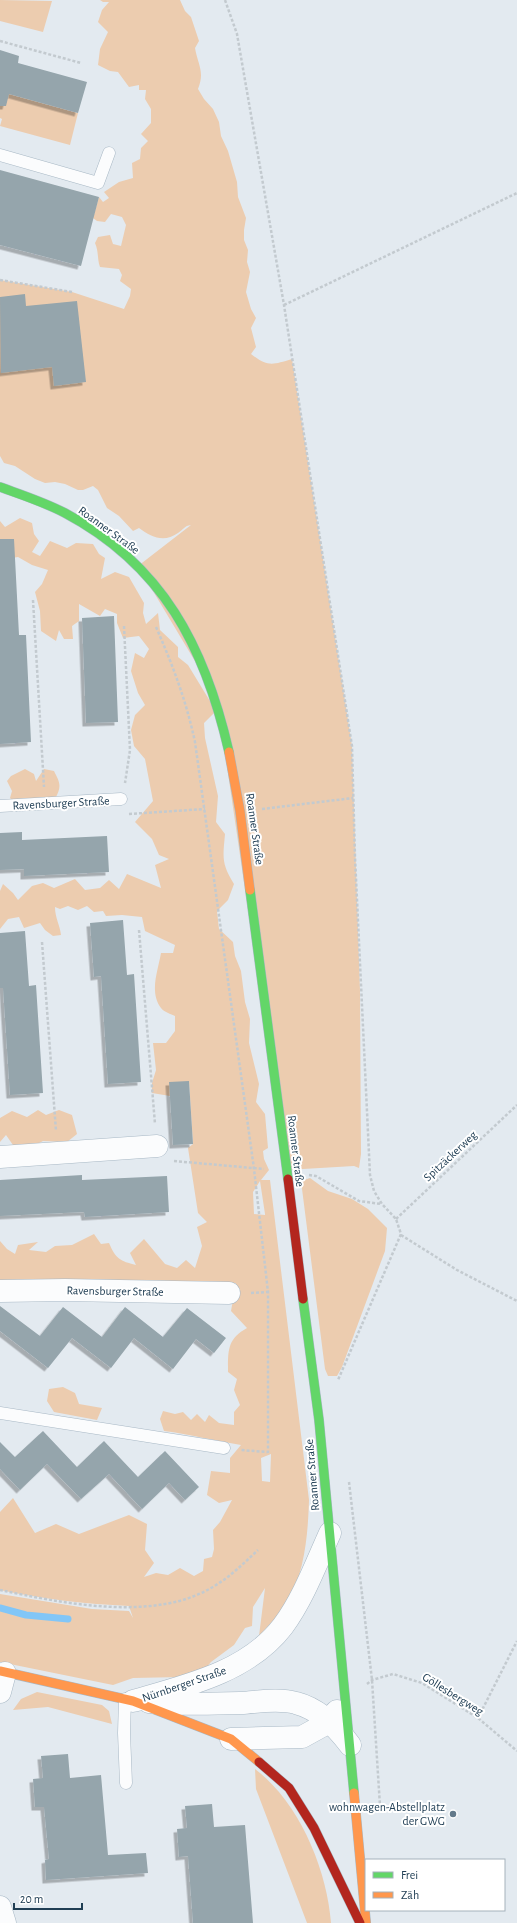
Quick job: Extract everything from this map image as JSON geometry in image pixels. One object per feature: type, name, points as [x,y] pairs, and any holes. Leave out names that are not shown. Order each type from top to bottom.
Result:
[{"type":"street","name":"Roanner Straße","points":[[0,487],[38,500],[91,529],[114,545],[138,566],[160,590],[180,618],[209,677],[227,736],[240,811],[319,1420],[366,1923]]},
{"type":"street","points":[[0,1157],[157,1146]]},
{"type":"street","name":"Ravensburger Straße","points":[[0,1291],[65,1290],[229,1293]]},
{"type":"street","name":"Nürnberger Straße","points":[[129,1700],[213,1676],[252,1656],[270,1641],[283,1626],[294,1607],[330,1533]]},
{"type":"street","name":"Nürnberger Straße","points":[[2,1679],[129,1700],[193,1704],[276,1701],[295,1702],[309,1708],[328,1720],[350,1745]]},
{"type":"street","name":"Nürnberger Straße","points":[[231,1738],[302,1737],[336,1714],[345,1698]]},
{"type":"street","name":"Nürnberger Straße","points":[[129,1700],[231,1738],[289,1788],[314,1828],[360,1923]]},
{"type":"street","points":[[0,1907],[5,1923]]},
{"type":"lane","points":[[0,155],[98,183],[109,153]]},
{"type":"lane","name":"Ravensburger Straße","points":[[0,806],[121,799]]},
{"type":"lane","points":[[0,1413],[224,1448]]},
{"type":"lane","points":[[126,1783],[124,1733],[129,1700]]},
{"type":"path","points":[[225,0],[237,34],[284,305],[352,746],[360,991],[370,1175],[374,1192],[382,1204],[396,1219],[401,1234],[457,1270],[517,1301]]},
{"type":"path","points":[[0,41],[81,63]]},
{"type":"path","points":[[284,305],[517,193]]},
{"type":"path","points":[[0,280],[72,292]]},
{"type":"path","points":[[33,600],[45,804]]},
{"type":"path","points":[[124,626],[130,750],[121,799],[123,815],[205,809]]},
{"type":"path","points":[[155,626],[172,664],[186,704],[195,742],[254,1169],[268,1292],[268,1452],[224,1448]]},
{"type":"path","points":[[240,811],[353,798]]},
{"type":"path","points":[[139,930],[157,1146],[162,1160],[254,1169],[286,1170],[316,1176],[360,1201],[382,1204]]},
{"type":"path","points":[[42,942],[57,1153]]},
{"type":"path","name":"Spitzäckerweg","points":[[396,1219],[517,1105]]},
{"type":"path","points":[[338,1387],[338,1379],[401,1234]]},
{"type":"path","points":[[348,1474],[372,1680],[380,1813]]},
{"type":"path","points":[[0,1590],[91,1604],[129,1606],[162,1605],[187,1599],[210,1588],[237,1570],[258,1550]]},
{"type":"path","points":[[478,1718],[517,1641]]},
{"type":"path","name":"Göllesbergweg","points":[[372,1680],[393,1674],[422,1682],[478,1718],[517,1751]]},
{"type":"shaded area","points":[[0,0],[52,1],[43,32],[0,21]]},
{"type":"shaded area","points":[[100,0],[180,0],[185,11],[191,17],[199,41],[195,48],[201,73],[198,89],[213,109],[219,122],[221,136],[228,151],[237,182],[238,197],[246,218],[244,240],[248,250],[247,262],[250,272],[246,292],[251,309],[256,318],[251,328],[256,347],[251,354],[270,364],[280,363],[292,359],[352,746],[360,991],[361,1154],[359,1168],[354,1166],[286,1170],[217,698],[138,566],[191,525],[168,538],[158,538],[139,528],[133,531],[119,516],[107,508],[98,490],[93,486],[83,490],[78,490],[65,484],[55,482],[45,483],[35,479],[15,466],[4,463],[0,456],[0,280],[72,292],[124,309],[130,296],[131,289],[120,281],[122,275],[119,269],[100,267],[95,243],[98,237],[110,235],[113,244],[121,246],[126,225],[122,217],[111,214],[105,222],[97,221],[93,218],[99,197],[103,202],[109,198],[104,192],[119,182],[133,178],[132,163],[140,159],[141,148],[148,141],[141,134],[151,123],[151,109],[145,99],[146,90],[139,90],[139,85],[129,87],[118,72],[110,71],[98,65],[100,49],[108,32],[98,22],[102,10],[109,2],[103,2]]},
{"type":"shaded area","points":[[0,84],[9,94],[78,113],[70,145],[0,126],[2,119],[0,118]]},
{"type":"shaded area","points":[[20,518],[32,523],[34,534],[39,541],[32,552],[40,556],[50,541],[67,548],[76,543],[93,544],[99,554],[105,558],[101,579],[115,572],[129,577],[144,603],[143,613],[146,624],[158,613],[160,630],[178,647],[178,657],[188,665],[216,711],[204,723],[205,738],[218,796],[216,822],[225,834],[224,860],[227,871],[234,884],[228,900],[217,911],[219,929],[233,942],[235,956],[241,971],[245,1002],[250,1019],[249,1043],[259,1084],[256,1102],[265,1114],[268,1148],[263,1151],[264,1159],[269,1170],[261,1180],[270,1180],[309,1500],[308,1526],[302,1566],[287,1603],[259,1636],[265,1588],[253,1607],[252,1626],[245,1628],[234,1645],[211,1662],[205,1669],[181,1677],[133,1678],[113,1685],[0,1662],[0,1594],[92,1609],[129,1611],[133,1618],[129,1606],[64,1601],[0,1590],[0,1512],[13,1498],[35,1533],[56,1524],[79,1534],[129,1515],[147,1524],[145,1550],[154,1563],[144,1577],[156,1573],[168,1575],[180,1568],[194,1576],[203,1571],[204,1559],[212,1557],[214,1549],[213,1530],[220,1522],[232,1500],[219,1503],[207,1495],[211,1471],[230,1473],[230,1458],[241,1445],[164,1431],[160,1419],[163,1411],[175,1414],[183,1412],[191,1420],[197,1414],[205,1422],[209,1415],[219,1423],[234,1425],[234,1412],[240,1405],[234,1390],[237,1379],[228,1372],[228,1358],[232,1341],[240,1332],[247,1328],[231,1311],[236,1283],[204,1285],[0,1284],[0,1241],[7,1249],[15,1254],[18,1245],[38,1242],[29,1250],[46,1252],[55,1246],[72,1245],[94,1234],[101,1244],[109,1243],[116,1256],[126,1262],[136,1265],[130,1253],[144,1239],[165,1264],[177,1268],[186,1260],[195,1268],[202,1246],[197,1227],[207,1222],[198,1213],[188,1148],[193,1144],[189,1081],[170,1096],[152,1093],[152,1083],[156,1070],[153,1043],[166,1043],[175,1031],[175,1016],[162,1009],[157,1002],[155,981],[161,953],[173,953],[175,945],[145,931],[142,917],[122,915],[106,916],[103,911],[94,912],[87,906],[78,910],[68,906],[60,909],[55,907],[61,935],[53,936],[45,930],[40,923],[24,928],[19,917],[8,919],[0,929],[0,891],[3,884],[18,900],[32,886],[43,883],[54,888],[75,879],[85,890],[100,888],[109,880],[119,889],[127,874],[161,888],[155,865],[169,859],[159,855],[152,839],[135,822],[153,801],[145,759],[134,746],[131,730],[135,715],[145,705],[138,693],[131,671],[135,653],[144,658],[149,649],[139,636],[123,638],[117,623],[117,614],[105,609],[100,616],[79,604],[79,621],[72,626],[73,639],[64,639],[59,630],[56,641],[41,631],[40,611],[35,592],[42,584],[48,570],[32,565],[18,557],[0,560],[0,521],[5,527]],"holes":[[[260,1181],[265,1214],[265,1215],[254,1214],[253,1192]],[[271,1454],[270,1482],[262,1481],[261,1458]]]},
{"type":"shaded area","points":[[25,769],[34,774],[36,781],[44,769],[54,771],[59,785],[59,791],[55,799],[43,797],[39,804],[29,811],[17,805],[10,798],[12,791],[7,781],[11,776]]},
{"type":"shaded area","points":[[38,1110],[46,1115],[59,1110],[72,1115],[77,1134],[67,1142],[43,1141],[33,1146],[13,1145],[6,1135],[0,1142],[0,1118],[12,1111],[27,1117]]},
{"type":"shaded area","points":[[310,1178],[328,1191],[352,1199],[368,1209],[387,1228],[385,1251],[342,1367],[337,1376],[328,1376],[325,1369],[301,1181]]},
{"type":"shaded area","points":[[63,1387],[75,1393],[79,1404],[102,1408],[97,1420],[54,1412],[47,1401],[49,1389]]},
{"type":"shaded area","points":[[37,1692],[102,1705],[109,1711],[112,1724],[48,1707],[13,1710],[21,1699]]},
{"type":"shaded area","points":[[255,1769],[271,1783],[285,1799],[308,1838],[324,1881],[331,1923],[307,1923],[256,1789]]},
{"type":"building","points":[[0,50],[19,56],[18,63],[87,82],[78,113],[9,94],[6,106],[0,106]]},
{"type":"building","points":[[0,170],[99,197],[81,266],[0,245]]},
{"type":"building","points":[[25,294],[26,306],[77,301],[86,382],[54,386],[52,367],[1,373],[0,297]]},
{"type":"building","points":[[0,539],[14,539],[19,635],[26,635],[31,742],[0,744]]},
{"type":"building","points":[[114,616],[118,722],[86,723],[82,618]]},
{"type":"building","points":[[22,832],[22,840],[107,836],[109,872],[24,876],[24,869],[0,870],[0,833]]},
{"type":"building","points":[[123,920],[127,975],[134,974],[141,1082],[108,1084],[101,976],[94,977],[90,923]]},
{"type":"building","points":[[25,931],[29,986],[36,985],[43,1093],[10,1095],[3,988],[0,988],[0,933]]},
{"type":"building","points":[[189,1081],[193,1144],[173,1145],[169,1082]]},
{"type":"building","points":[[82,1175],[82,1180],[167,1176],[169,1212],[85,1217],[84,1212],[0,1216],[0,1180]]},
{"type":"building","points":[[0,1306],[40,1336],[63,1307],[102,1337],[125,1307],[163,1337],[187,1308],[226,1338],[214,1353],[196,1339],[173,1369],[134,1338],[111,1368],[72,1338],[48,1368],[0,1331]]},
{"type":"building","points":[[43,1431],[77,1467],[104,1441],[138,1477],[165,1451],[199,1487],[185,1500],[169,1483],[142,1509],[109,1474],[81,1499],[47,1464],[20,1490],[0,1469],[0,1442],[15,1457]]},
{"type":"building","points":[[68,1754],[70,1778],[101,1775],[108,1855],[146,1853],[148,1873],[46,1880],[45,1860],[49,1859],[44,1807],[35,1807],[33,1779],[43,1778],[41,1756]]},
{"type":"building","points":[[212,1804],[214,1827],[245,1825],[253,1923],[193,1923],[188,1856],[179,1857],[177,1829],[187,1828],[185,1806]]},
{"type":"waterway","points":[[0,1608],[26,1615],[68,1619]]},
{"type":"traffic: fast","points":[[0,487],[57,509],[99,534],[129,558],[154,584],[175,613],[192,644],[207,678],[219,714],[229,752]]},
{"type":"traffic: fast","points":[[250,890],[288,1179]]},
{"type":"traffic: fast","points":[[303,1299],[319,1420],[354,1793]]},
{"type":"traffic: slow","points":[[229,752],[240,811],[250,890]]},
{"type":"traffic: slow","points":[[0,1671],[133,1701],[231,1739],[259,1762]]},
{"type":"traffic: slow","points":[[354,1793],[366,1923]]},
{"type":"traffic: jam","points":[[288,1179],[303,1299]]},
{"type":"traffic: jam","points":[[259,1762],[289,1788],[314,1828],[360,1923]]},
{"type":"place","name":"wohnwagen-Abstellplatz der GWG","points":[[453,1814]]}]
